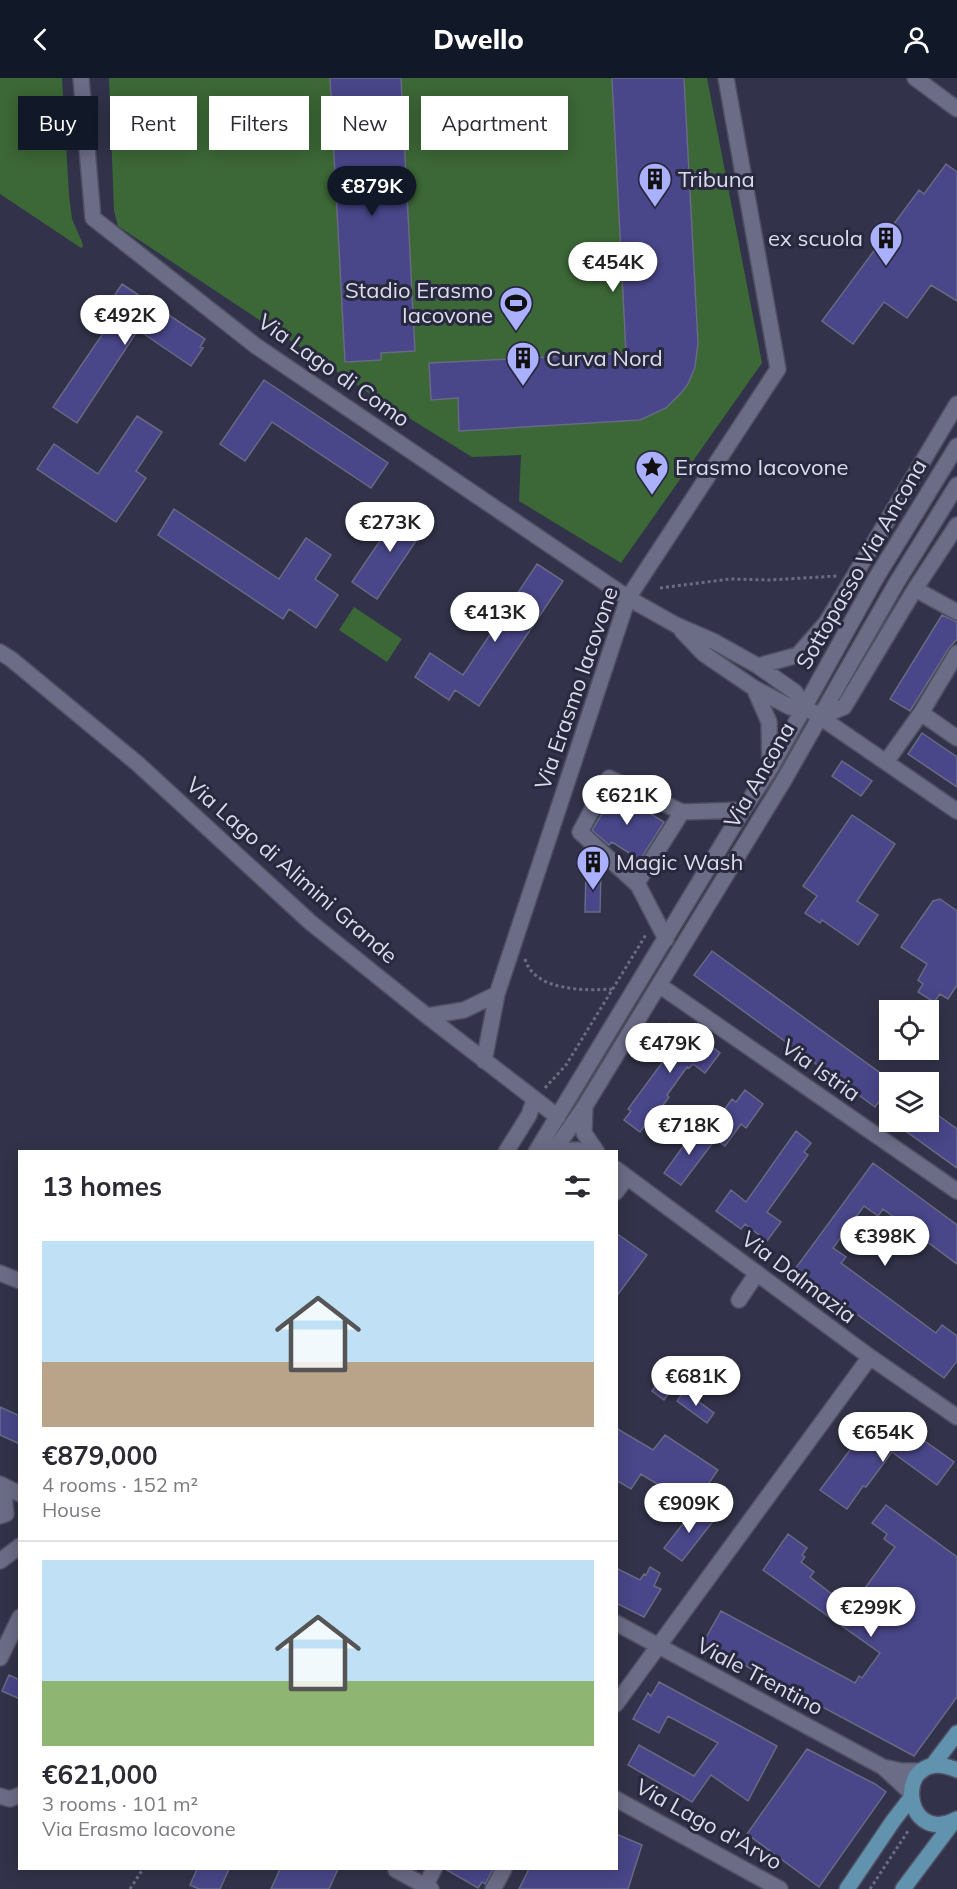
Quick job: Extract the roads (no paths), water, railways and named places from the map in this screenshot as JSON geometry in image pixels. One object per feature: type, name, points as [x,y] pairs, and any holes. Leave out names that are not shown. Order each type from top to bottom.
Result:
[{"type":"main road","points":[[847,1889],[910,1795],[916,1777],[927,1769],[957,1732]]},
{"type":"main road","points":[[927,1769],[945,1765],[957,1770]]},
{"type":"main road","points":[[910,1795],[914,1810],[922,1818],[932,1823],[943,1824],[956,1820]]},
{"type":"main road","points":[[903,1889],[956,1820]]},
{"type":"street","name":"Via Lago di Como","points":[[81,78],[93,218],[256,346],[628,598],[758,666],[795,692],[804,706],[957,811]]},
{"type":"street","name":"Via Erasmo Iacovone","points":[[484,1061],[497,994],[628,598],[778,369],[726,78]]},
{"type":"street","points":[[915,78],[957,109]]},
{"type":"street","points":[[758,666],[798,655],[826,623],[957,404]]},
{"type":"street","name":"Sottopasso Via Ancona","points":[[804,706],[876,578],[957,446]]},
{"type":"street","name":"Sottopasso Via Ancona","points":[[820,717],[897,582],[957,485]]},
{"type":"street","name":"Via Ancona","points":[[554,1150],[585,1106],[820,717],[844,707],[918,585],[955,531]]},
{"type":"street","points":[[873,544],[876,578]]},
{"type":"street","points":[[897,582],[918,585],[957,612]]},
{"type":"street","name":"Via Lago di Como","points":[[676,625],[704,654],[754,688],[790,706],[804,706]]},
{"type":"street","name":"Via Lago di Alimini Grande","points":[[0,652],[138,764],[310,922],[558,1117]]},
{"type":"street","points":[[886,762],[921,713],[957,653]]},
{"type":"street","points":[[754,688],[769,722],[770,769]]},
{"type":"street","name":"Via Ancona","points":[[537,1150],[770,769],[804,706]]},
{"type":"street","points":[[921,713],[957,738]]},
{"type":"street","points":[[666,939],[639,886],[580,832],[609,778],[682,812],[743,810]]},
{"type":"street","points":[[639,886],[638,883],[682,812]]},
{"type":"street","name":"Via Istria","points":[[659,985],[957,1191]]},
{"type":"street","points":[[427,1016],[464,1010],[497,994]]},
{"type":"street","points":[[507,1150],[529,1114],[534,1100]]},
{"type":"street","points":[[585,1106],[584,1133],[596,1150]]},
{"type":"street","name":"Via Dalmazia","points":[[622,1173],[870,1357],[957,1416]]},
{"type":"street","points":[[0,1273],[18,1280]]},
{"type":"street","points":[[739,1300],[757,1273]]},
{"type":"street","points":[[618,1701],[870,1357]]},
{"type":"street","points":[[2,1485],[18,1493]]},
{"type":"street","points":[[0,1516],[6,1514],[2,1485]]},
{"type":"street","points":[[0,1561],[18,1548]]},
{"type":"street","points":[[0,1658],[18,1621]]},
{"type":"street","name":"Viale Trentino","points":[[618,1624],[883,1767],[902,1771],[927,1769]]},
{"type":"street","name":"Viale Trentino","points":[[883,1767],[910,1795]]},
{"type":"street","points":[[0,1796],[10,1799],[18,1796]]},
{"type":"street","name":"Via Lago d'Arvo","points":[[618,1800],[780,1889]]},
{"type":"street","points":[[396,1870],[432,1879]]},
{"type":"street","points":[[493,1889],[503,1870]]},
{"type":"place","name":"Tribuna","points":[[655,208]]},
{"type":"place","name":"ex scuola","points":[[886,267]]},
{"type":"place","name":"Stadio Erasmo Iacovone","points":[[516,332]]},
{"type":"place","name":"Curva Nord","points":[[523,387]]},
{"type":"place","name":"Erasmo Iacovone","points":[[652,496]]},
{"type":"place","name":"Magic Wash","points":[[593,891]]}]
